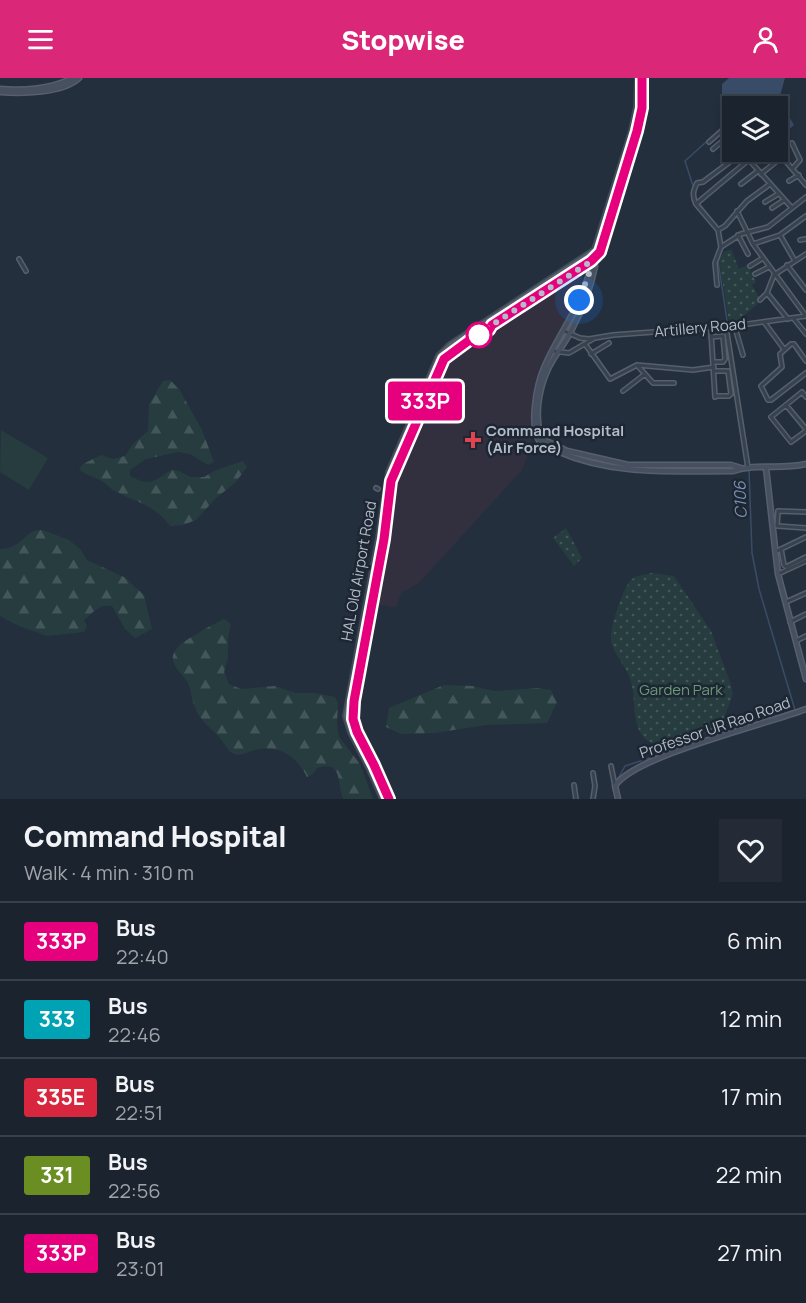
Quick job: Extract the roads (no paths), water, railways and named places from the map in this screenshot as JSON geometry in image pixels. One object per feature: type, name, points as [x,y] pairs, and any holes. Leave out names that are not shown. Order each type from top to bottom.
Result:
[{"type":"main road","name":"HAL Old Airport Road","points":[[382,799],[346,716],[391,473],[439,356],[450,345],[587,260],[598,245],[632,130],[640,78]]},
{"type":"main road","name":"HAL Old Airport Road","points":[[389,799],[353,719],[354,701],[384,539],[391,473]]},
{"type":"street","points":[[0,90],[39,87],[73,78]]},
{"type":"street","points":[[0,90],[13,93],[66,86],[79,78]]},
{"type":"street","points":[[709,142],[722,131]]},
{"type":"street","points":[[713,149],[722,142]]},
{"type":"street","points":[[792,143],[800,160],[793,168]]},
{"type":"street","points":[[717,285],[715,263],[721,247],[719,229],[696,204],[693,190],[697,183],[703,182],[730,162]]},
{"type":"street","points":[[696,204],[746,162]]},
{"type":"street","points":[[750,162],[792,208]]},
{"type":"street","points":[[741,184],[775,162]]},
{"type":"street","points":[[787,162],[806,184]]},
{"type":"street","points":[[789,181],[799,175]]},
{"type":"street","points":[[719,229],[753,195],[770,184]]},
{"type":"street","points":[[765,202],[778,194]]},
{"type":"street","points":[[721,247],[738,235],[768,227],[806,197]]},
{"type":"street","points":[[772,208],[784,200]]},
{"type":"street","points":[[737,211],[753,244],[806,316]]},
{"type":"street","points":[[753,244],[780,235],[806,216]]},
{"type":"street","points":[[738,235],[748,254]]},
{"type":"street","points":[[780,235],[795,261]]},
{"type":"street","points":[[800,240],[806,239]]},
{"type":"street","points":[[760,300],[767,293],[774,275],[805,256]]},
{"type":"street","points":[[750,266],[763,258]]},
{"type":"street","points":[[20,259],[26,271]]},
{"type":"street","points":[[556,352],[587,280],[590,268],[587,260]]},
{"type":"street","points":[[587,260],[595,266],[592,278],[570,333],[544,368],[536,398],[534,425],[543,445],[584,461],[628,471],[733,471],[741,468],[792,468],[806,464]]},
{"type":"street","points":[[787,265],[806,290]]},
{"type":"street","points":[[755,274],[769,267]]},
{"type":"street","points":[[767,293],[788,319]]},
{"type":"street","name":"Artillery Road","points":[[564,331],[580,338],[595,338],[726,327],[806,316]]},
{"type":"street","points":[[794,319],[806,334]]},
{"type":"street","points":[[765,322],[784,349]]},
{"type":"street","points":[[726,327],[748,468]]},
{"type":"street","points":[[736,331],[743,355]]},
{"type":"street","points":[[585,344],[610,379],[637,365],[693,370],[714,369],[728,371],[731,394],[729,396],[715,396],[714,369],[713,362],[711,334],[723,336],[725,348],[724,361],[713,362]]},
{"type":"street","name":"Artillery Road","points":[[556,352],[569,353],[595,338]]},
{"type":"street","points":[[591,354],[609,343]]},
{"type":"street","points":[[806,361],[792,344],[784,349],[779,357],[783,366],[761,384],[768,400],[806,373]]},
{"type":"street","points":[[637,365],[653,383],[674,383]]},
{"type":"street","points":[[623,391],[645,374]]},
{"type":"street","points":[[786,405],[806,430],[791,442],[771,417],[802,392],[806,396]]},
{"type":"street","points":[[766,468],[775,526],[778,574],[784,603],[804,663],[806,679]]},
{"type":"street","points":[[775,526],[778,511],[806,512]]},
{"type":"street","points":[[775,526],[806,528]]},
{"type":"street","points":[[775,552],[806,537]]},
{"type":"street","points":[[781,549],[786,567],[806,556]]},
{"type":"street","points":[[778,574],[806,561]]},
{"type":"street","points":[[784,603],[806,593]]},
{"type":"street","points":[[790,622],[806,614]]},
{"type":"street","points":[[796,641],[806,636]]},
{"type":"street","name":"Professor UR Rao Road","points":[[615,786],[619,779],[630,772],[663,756],[806,709]]},
{"type":"street","points":[[611,766],[618,799]]},
{"type":"street","points":[[593,773],[595,786],[593,799]]},
{"type":"street","points":[[574,785],[576,799]]},
{"type":"water","points":[[729,78],[785,78],[780,96],[722,96],[722,84]]},
{"type":"water","points":[[788,115],[794,125],[788,130]]},
{"type":"waterway","name":"C106","points":[[694,189],[685,161],[722,128]]},
{"type":"waterway","name":"C106","points":[[698,202],[718,227],[722,244]]},
{"type":"waterway","name":"C106","points":[[723,248],[718,261],[749,465]]},
{"type":"waterway","name":"C106","points":[[734,730],[795,710],[759,589],[752,553],[749,470]]},
{"type":"waterway","name":"C106","points":[[616,782],[625,766],[690,745]]},
{"type":"place","name":"Command Hospital (Air Force)","points":[[473,440]]},
{"type":"park label","name":"Garden Park","points":[[681,690]]}]
